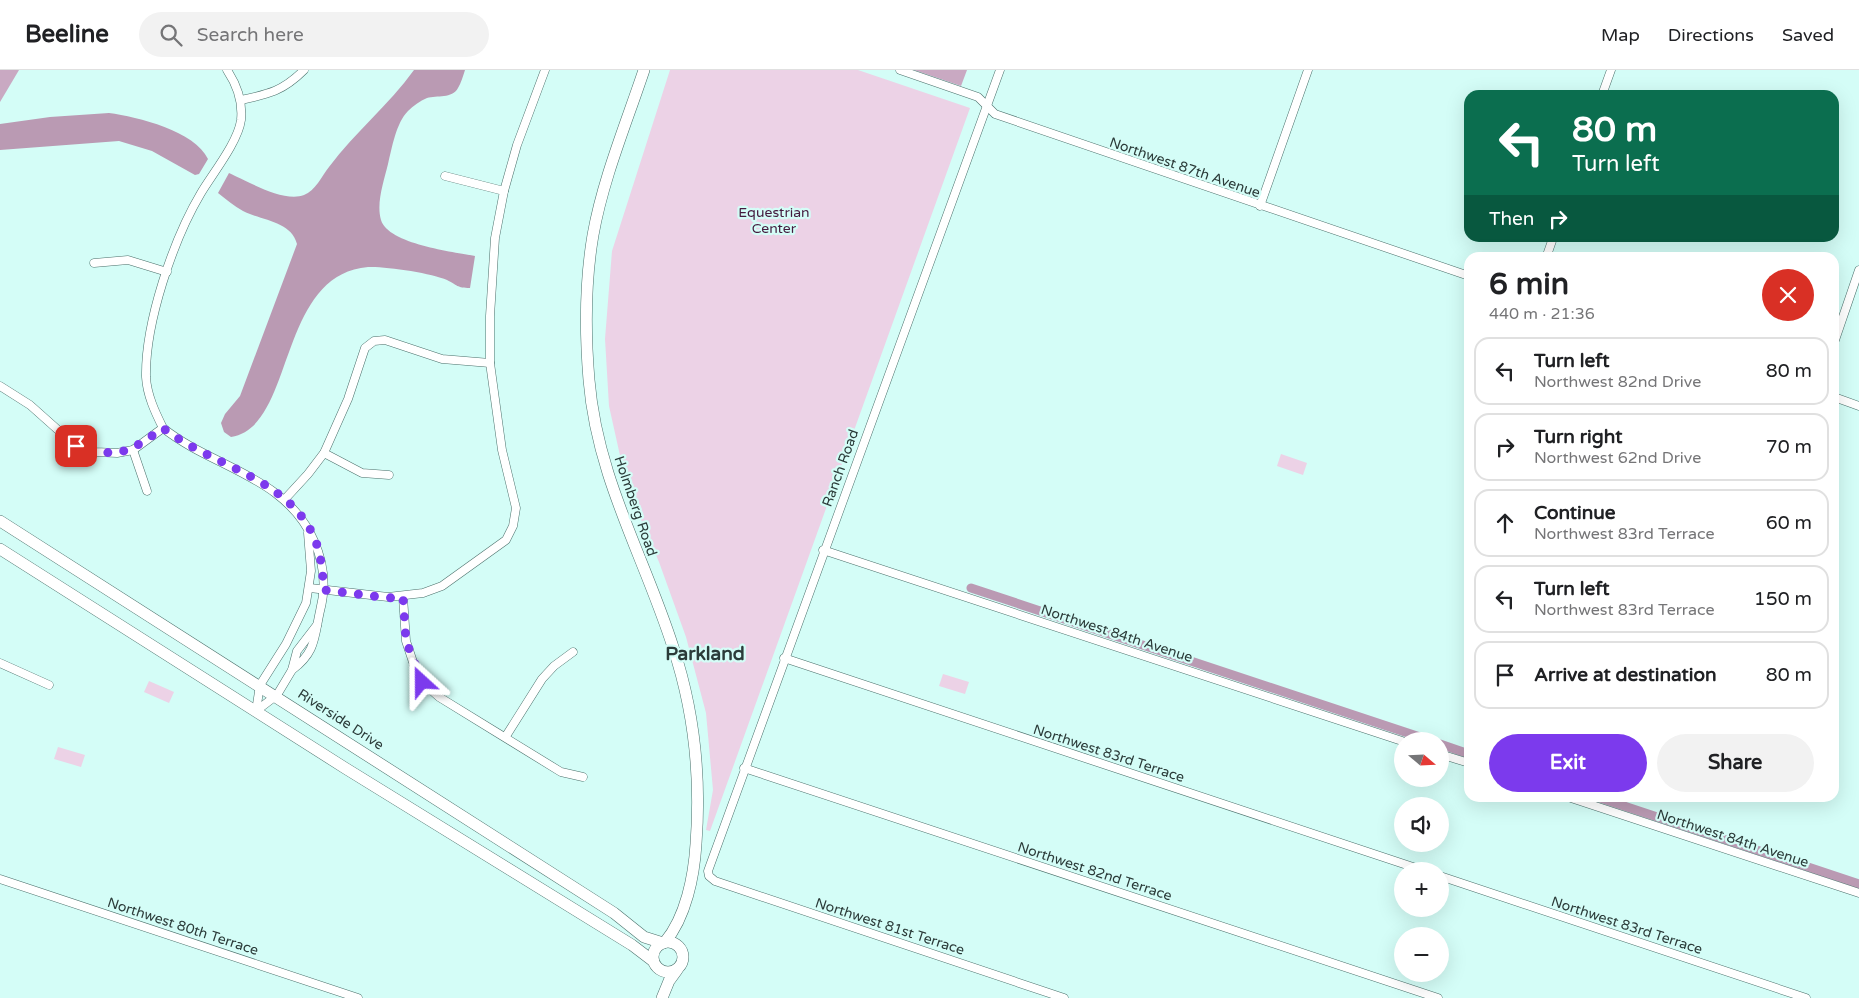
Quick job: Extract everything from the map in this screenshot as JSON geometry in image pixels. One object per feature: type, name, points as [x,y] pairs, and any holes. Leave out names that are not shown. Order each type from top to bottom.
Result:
[{"type":"street","points":[[227,70],[236,84],[241,100],[241,120],[237,134],[200,195],[167,272],[152,324],[146,379],[151,402],[163,428],[180,442],[272,488],[285,499],[307,524],[319,551],[324,590],[315,641],[303,662],[292,670]]},
{"type":"street","points":[[241,100],[272,94],[289,84],[304,70]]},
{"type":"street","points":[[310,588],[388,598],[423,593],[442,586],[506,540],[513,526],[516,508],[502,450],[490,363],[490,316],[495,238],[504,190],[517,145],[545,70]]},
{"type":"street","name":"Holmberg Road","points":[[644,70],[604,192],[593,234],[588,278],[586,328],[589,382],[606,471],[624,524],[674,647],[690,715],[696,768],[696,835],[694,864],[679,921],[682,950]]},
{"type":"street","name":"Northwest 87th Avenue","points":[[900,70],[969,93],[978,98],[994,114],[1464,274]]},
{"type":"street","name":"Ranch Road","points":[[709,876],[709,865],[744,768],[1000,70]]},
{"type":"street","points":[[1260,206],[1308,70]]},
{"type":"street","points":[[1604,90],[1611,70]]},
{"type":"street","points":[[445,176],[504,190]]},
{"type":"street","points":[[94,263],[128,260],[167,272]]},
{"type":"street","points":[[1839,328],[1859,270]]},
{"type":"street","points":[[285,499],[324,453],[348,399],[365,348],[374,341],[385,340],[442,359],[490,363]]},
{"type":"street","points":[[0,386],[30,406],[76,446],[96,452],[117,453],[133,450],[163,428]]},
{"type":"street","points":[[1839,399],[1859,406]]},
{"type":"street","points":[[133,450],[147,491]]},
{"type":"street","points":[[324,453],[362,472],[389,475]]},
{"type":"street","name":"Riverside Drive","points":[[0,521],[614,912],[644,937],[664,942]]},
{"type":"street","points":[[256,711],[260,685],[294,630],[306,603],[310,588],[311,555],[307,524]]},
{"type":"street","points":[[0,549],[256,711],[632,944],[665,973],[677,970]]},
{"type":"street","name":"Northwest 84th Avenue","points":[[823,550],[1394,738]]},
{"type":"street","points":[[403,597],[406,641],[422,682],[439,697],[506,736],[561,772],[583,777]]},
{"type":"street","points":[[256,711],[276,695],[292,670],[297,651],[317,625]]},
{"type":"street","points":[[294,630],[307,638]]},
{"type":"street","points":[[506,736],[542,679],[554,666],[573,652]]},
{"type":"street","name":"Northwest 83rd Terrace","points":[[784,658],[1398,862]]},
{"type":"street","points":[[0,663],[49,685]]},
{"type":"street","points":[[1449,757],[1464,762]]},
{"type":"street","name":"Northwest 82nd Terrace","points":[[744,768],[1438,998]]},
{"type":"street","name":"Northwest 84th Avenue","points":[[1583,802],[1859,894]]},
{"type":"street","name":"Northwest 81st Terrace","points":[[709,876],[715,881],[1064,998]]},
{"type":"street","name":"Northwest 80th Terrace","points":[[0,879],[358,998]]},
{"type":"street","name":"Northwest 83rd Terrace","points":[[1449,879],[1806,998]]},
{"type":"street","points":[[614,912],[656,934],[667,933],[679,921]]},
{"type":"street","name":"Holmberg Road","points":[[664,942],[679,921]]},
{"type":"street","points":[[664,942],[673,942],[682,950],[683,961],[669,981],[662,998],[655,965],[656,948],[664,942]]},
{"type":"green space","name":"Equestrian Center","points":[[670,70],[858,70],[970,108],[710,831],[706,830],[713,790],[706,713],[686,637],[659,562],[627,487],[609,406],[605,339],[612,251]]},
{"type":"green space","points":[[1281,454],[1307,463],[1303,475],[1277,466]]},
{"type":"green space","points":[[943,674],[969,682],[965,694],[939,686]]},
{"type":"green space","points":[[149,681],[174,692],[169,703],[144,692]]},
{"type":"green space","points":[[58,747],[85,755],[81,767],[54,759]]},
{"type":"shaded area","points":[[0,70],[19,70],[0,102]]},
{"type":"shaded area","points":[[414,70],[465,70],[458,88],[452,94],[427,98],[414,105],[400,122],[381,192],[379,206],[381,220],[386,228],[408,241],[475,256],[470,288],[460,287],[440,277],[408,270],[368,267],[338,276],[317,296],[301,322],[267,407],[252,427],[231,437],[224,432],[221,423],[225,414],[240,396],[297,244],[294,236],[282,226],[243,211],[218,193],[229,173],[276,194],[296,197],[308,193],[315,187],[339,154],[394,95]]},
{"type":"shaded area","points":[[914,70],[967,70],[961,86]]},
{"type":"shaded area","points":[[109,113],[150,122],[179,133],[201,149],[208,159],[199,174],[195,175],[152,151],[119,141],[0,150],[0,124],[50,117]]},
{"type":"waterway","points":[[971,588],[1405,732]]},
{"type":"waterway","points":[[1449,747],[1464,752]]},
{"type":"waterway","points":[[1612,802],[1859,884]]},
{"type":"district","name":"Parkland","points":[[705,653]]},
{"type":"route","points":[[76,446],[96,452],[117,453],[133,450],[163,428],[180,442],[272,488],[285,499],[307,524],[319,551],[324,590],[388,598],[403,597],[406,641],[422,682]]}]
